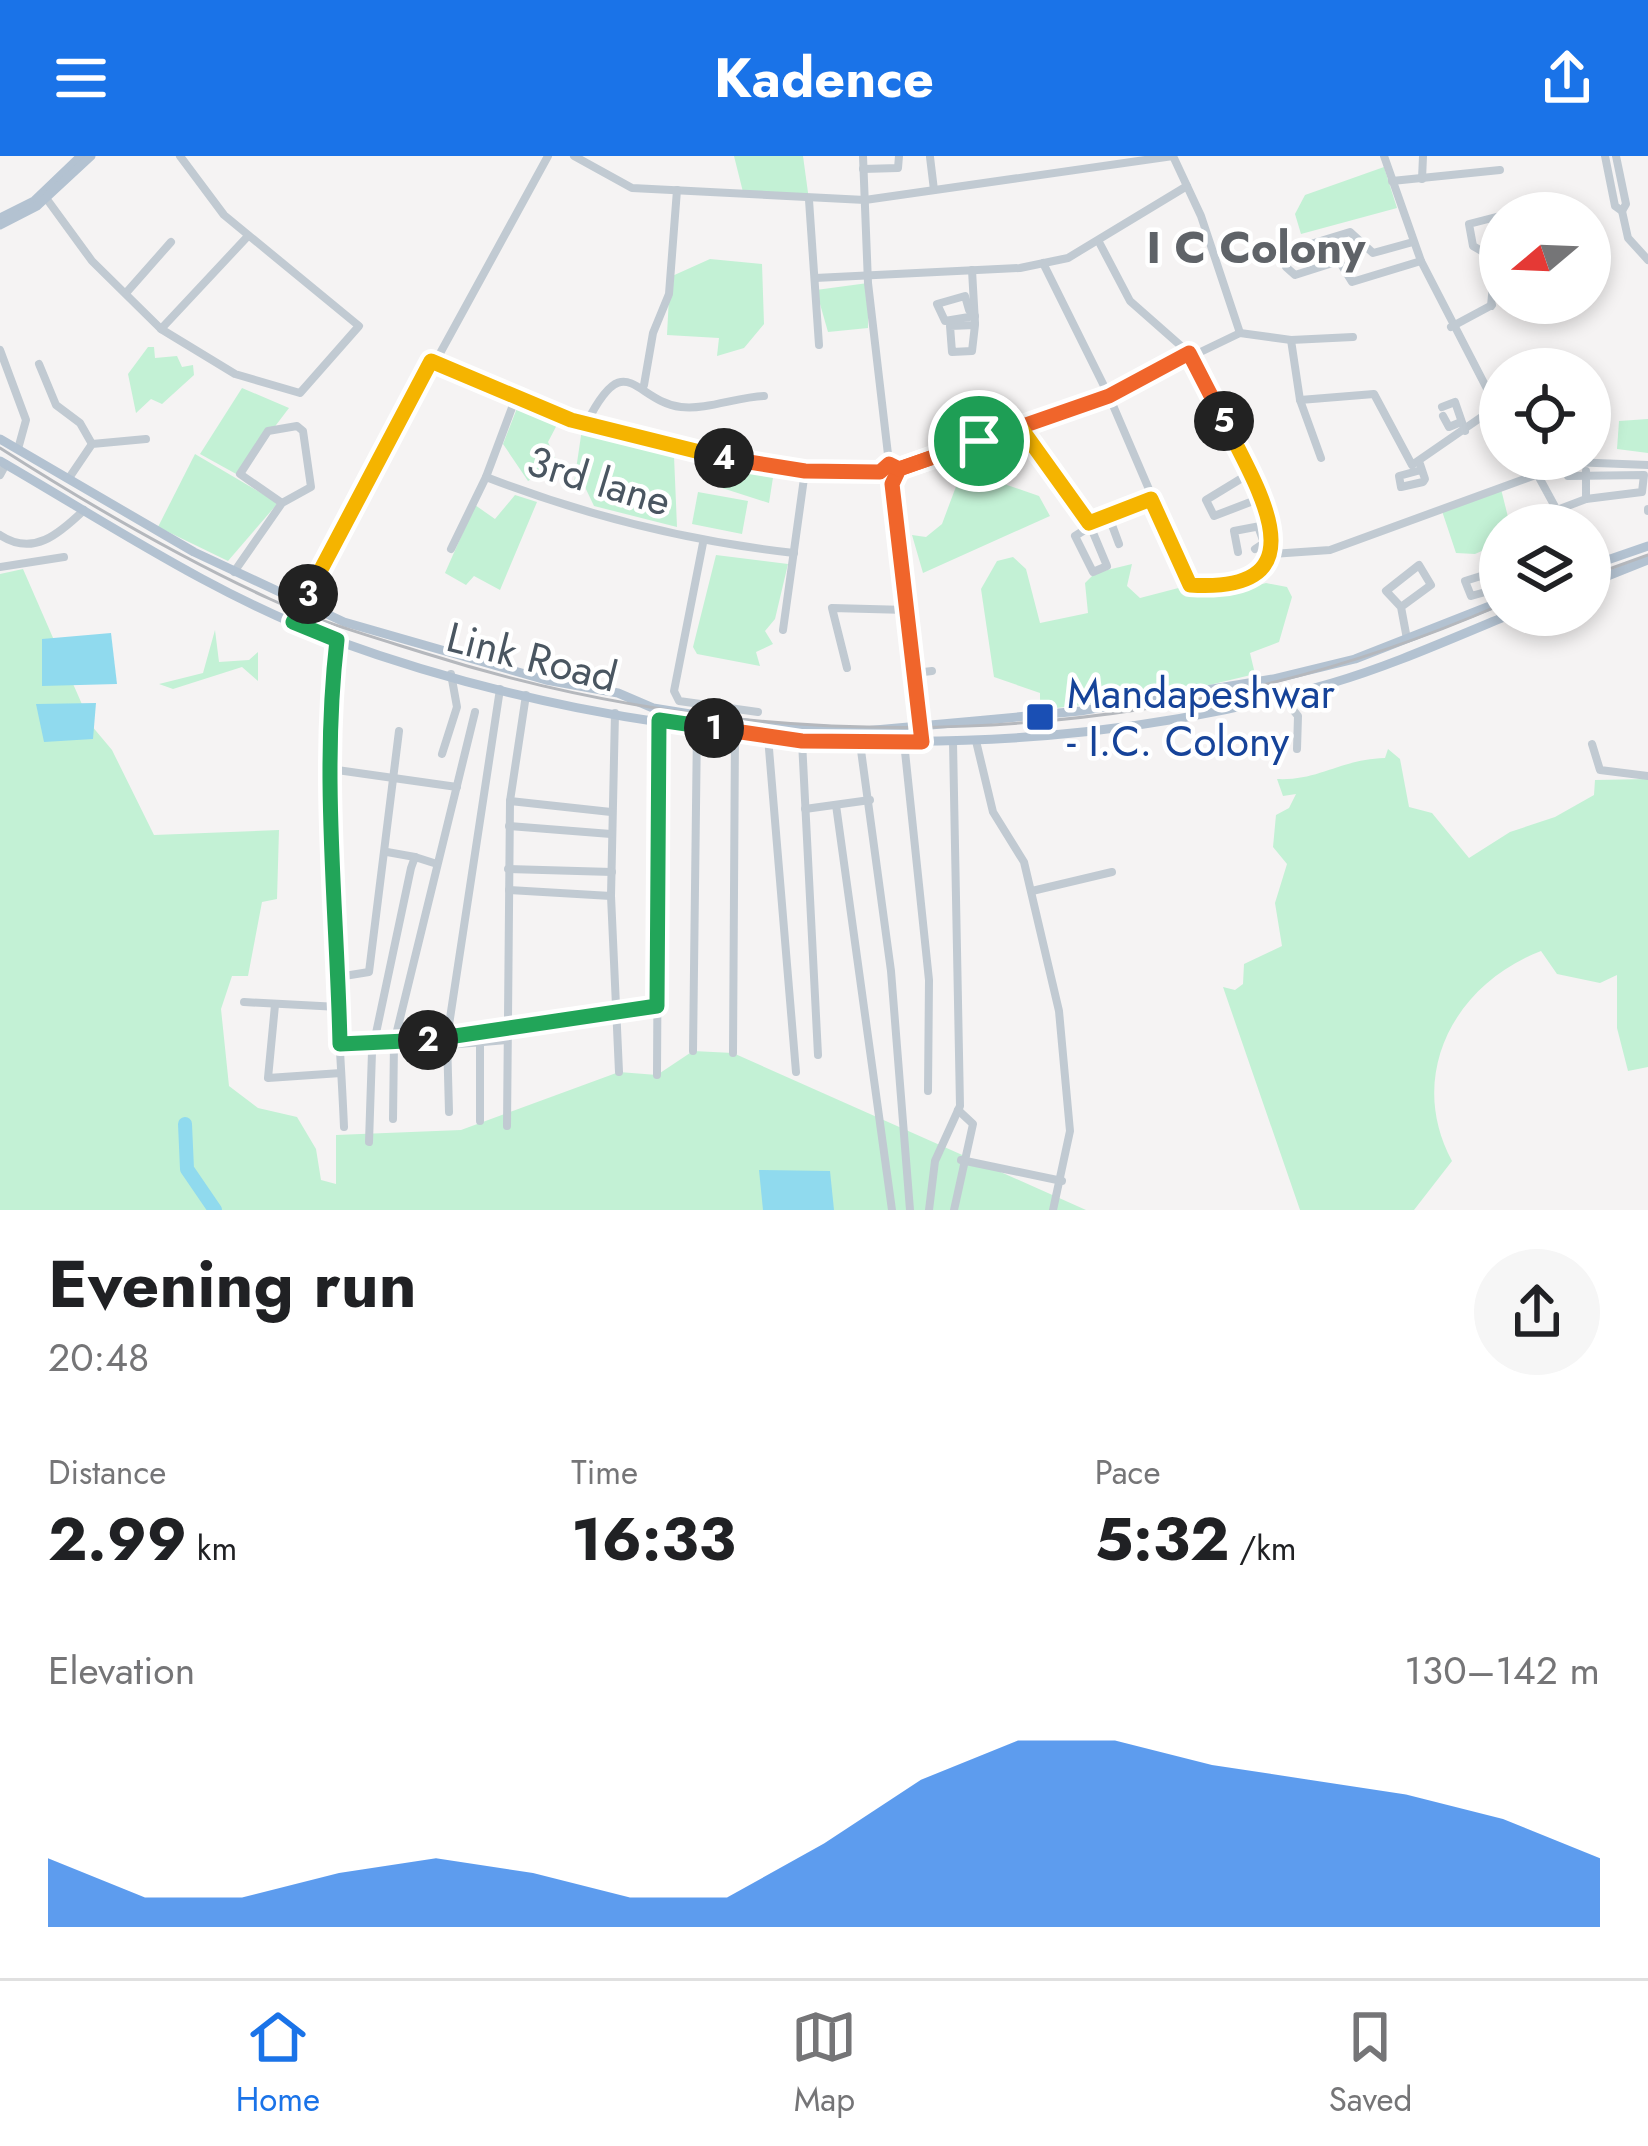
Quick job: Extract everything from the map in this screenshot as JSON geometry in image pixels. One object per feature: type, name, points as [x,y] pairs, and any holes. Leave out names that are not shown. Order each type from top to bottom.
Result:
[{"type":"main road","points":[[0,222],[34,201],[81,156]]},
{"type":"main road","points":[[0,222],[46,198],[69,165],[92,156]]},
{"type":"main road","name":"Link Road","points":[[0,439],[234,572],[303,604],[546,680],[619,693],[652,708],[806,729],[1080,711],[1273,679],[1327,668],[1479,611]]},
{"type":"main road","name":"Link Road","points":[[2,466],[201,578],[337,640],[526,695],[802,741],[953,742],[1083,731],[1282,696],[1404,659],[1479,628]]},
{"type":"main road","points":[[1611,559],[1648,546]]},
{"type":"main road","points":[[1611,574],[1648,560]]},
{"type":"street","points":[[46,198],[92,261],[161,329],[236,374],[288,392],[307,390],[359,326],[224,215],[180,156]]},
{"type":"street","points":[[293,622],[431,361],[548,156]]},
{"type":"street","points":[[574,156],[632,188],[809,200],[865,200],[1173,156],[1240,333]]},
{"type":"street","points":[[863,156],[867,274],[889,464]]},
{"type":"street","points":[[863,169],[898,168],[899,156]]},
{"type":"street","points":[[1384,156],[1421,261],[1479,377]]},
{"type":"street","points":[[1422,179],[1423,156]]},
{"type":"street","points":[[1605,156],[1615,206],[1622,211],[1628,238],[1648,260]]},
{"type":"street","points":[[1616,156],[1626,204],[1622,211]]},
{"type":"street","points":[[930,157],[934,190]]},
{"type":"street","points":[[1392,181],[1499,170]]},
{"type":"street","points":[[815,278],[1043,263],[1099,242],[1186,186]]},
{"type":"street","points":[[644,385],[653,333],[669,294],[677,190]]},
{"type":"street","points":[[809,200],[819,345]]},
{"type":"street","points":[[1479,221],[1469,224],[1473,246],[1479,250]]},
{"type":"street","points":[[1413,242],[1373,253],[1350,232],[1292,250],[1286,268],[1295,275],[1339,261],[1352,282],[1421,261]]},
{"type":"street","points":[[161,329],[248,236]]},
{"type":"street","points":[[126,293],[171,242]]},
{"type":"street","points":[[1043,263],[1109,396],[1190,585],[1254,575],[1272,554],[1271,524],[1252,472],[1189,353],[1130,301],[1099,242]]},
{"type":"street","points":[[1397,247],[1403,268]]},
{"type":"street","points":[[972,270],[973,319],[972,351],[952,352],[950,326],[973,319]]},
{"type":"street","points":[[965,296],[973,319],[943,320],[937,304],[965,296]]},
{"type":"street","points":[[1451,327],[1479,312]]},
{"type":"street","points":[[889,464],[899,469],[1109,396],[1189,353],[1240,333],[1291,340],[1353,338]]},
{"type":"street","points":[[1291,340],[1300,400],[1321,458]]},
{"type":"street","points":[[0,350],[26,420],[18,449]]},
{"type":"street","points":[[431,361],[586,424],[697,454],[805,471],[880,472],[889,464]]},
{"type":"street","points":[[39,364],[56,404],[80,423],[92,444]]},
{"type":"street","points":[[586,424],[610,388],[625,382],[644,385],[664,402],[684,408],[764,396]]},
{"type":"street","points":[[1300,400],[1374,394],[1412,464],[1420,467],[1463,426],[1455,402],[1443,411],[1449,427],[1463,426],[1479,419]]},
{"type":"street","points":[[486,477],[516,397]]},
{"type":"street","points":[[234,572],[282,502],[311,487],[303,431],[297,426],[268,431],[240,474],[282,502]]},
{"type":"street","points":[[1020,427],[1090,524],[1107,566],[1095,572],[1075,534],[1090,524],[1110,521],[1151,499]]},
{"type":"street","points":[[92,444],[146,439]]},
{"type":"street","points":[[69,478],[92,444]]},
{"type":"street","points":[[1611,463],[1648,465]]},
{"type":"street","points":[[899,469],[892,484],[922,742]]},
{"type":"street","points":[[784,630],[805,471]]},
{"type":"street","points":[[880,472],[883,482],[892,484]]},
{"type":"street","points":[[1252,472],[1206,500],[1214,516],[1261,498]]},
{"type":"street","points":[[1573,504],[1644,490],[1642,472],[1611,473]]},
{"type":"street","name":"3rd lane","points":[[451,549],[486,477],[629,526],[704,543],[794,553]]},
{"type":"street","points":[[1272,554],[1330,550],[1522,480]]},
{"type":"street","points":[[1586,480],[1586,499]]},
{"type":"street","points":[[0,535],[14,544],[42,543],[84,510]]},
{"type":"street","points":[[1110,521],[1119,544]]},
{"type":"street","points":[[1238,552],[1234,531],[1271,524]]},
{"type":"street","points":[[1255,549],[1264,543],[1259,529]]},
{"type":"street","name":"3rd lane","points":[[704,543],[689,630],[674,680],[679,701],[758,712]]},
{"type":"street","points":[[0,567],[64,557]]},
{"type":"street","points":[[1401,607],[1431,585],[1419,565],[1386,591],[1401,607],[1407,641]]},
{"type":"street","points":[[1479,577],[1466,581],[1471,596],[1479,594]]},
{"type":"street","points":[[847,668],[832,608],[907,610]]},
{"type":"street","points":[[337,640],[328,715],[328,842],[344,1127]]},
{"type":"street","points":[[442,754],[457,707],[450,673]]},
{"type":"street","points":[[915,675],[932,673]]},
{"type":"street","points":[[449,1112],[447,1042],[500,687]]},
{"type":"street","points":[[507,1126],[510,801],[526,695]]},
{"type":"street","points":[[1282,696],[1298,716],[1297,749]]},
{"type":"street","points":[[393,1119],[394,1043],[475,712]]},
{"type":"street","points":[[615,712],[611,896],[619,1072]]},
{"type":"street","points":[[657,1075],[659,720]]},
{"type":"street","points":[[692,1051],[698,726]]},
{"type":"street","points":[[338,977],[369,972],[399,731]]},
{"type":"street","points":[[733,1053],[735,731]]},
{"type":"street","points":[[768,736],[796,1072]]},
{"type":"street","points":[[802,741],[818,1055]]},
{"type":"street","points":[[976,741],[993,812],[1024,862],[1059,1011],[1070,1131],[1053,1210]]},
{"type":"street","points":[[904,742],[929,980],[928,1091]]},
{"type":"street","points":[[929,1210],[935,1161],[958,1110],[962,1060],[953,742]]},
{"type":"street","points":[[860,743],[870,800],[910,1210]]},
{"type":"street","points":[[1592,744],[1600,770],[1648,776]]},
{"type":"street","points":[[330,769],[457,787]]},
{"type":"street","points":[[806,809],[870,800]]},
{"type":"street","points":[[510,801],[611,812]]},
{"type":"street","points":[[836,805],[892,1210]]},
{"type":"street","points":[[509,826],[611,834]]},
{"type":"street","points":[[387,852],[437,864]]},
{"type":"street","points":[[369,1142],[374,1042],[415,856]]},
{"type":"street","points":[[508,868],[612,872]]},
{"type":"street","points":[[1032,891],[1112,872]]},
{"type":"street","points":[[509,890],[611,896]]},
{"type":"street","points":[[244,1002],[339,1006]]},
{"type":"street","points":[[275,1005],[268,1078],[341,1073]]},
{"type":"street","points":[[447,1042],[506,1028],[657,1006]]},
{"type":"street","points":[[340,1044],[506,1040]]},
{"type":"street","points":[[479,1121],[480,1044]]},
{"type":"street","points":[[954,1210],[961,1160],[973,1124],[958,1110]]},
{"type":"street","points":[[961,1160],[1062,1181]]},
{"type":"green space","points":[[734,156],[803,156],[809,200],[743,192]]},
{"type":"green space","points":[[1384,167],[1397,208],[1301,234],[1295,214],[1305,195]]},
{"type":"green space","points":[[710,259],[762,264],[764,324],[744,348],[717,356],[719,338],[667,335],[670,277]]},
{"type":"green space","points":[[868,283],[868,328],[828,332],[816,290]]},
{"type":"green space","points":[[148,347],[154,347],[155,358],[177,356],[182,367],[193,365],[194,375],[162,404],[151,399],[136,413],[128,374]]},
{"type":"green space","points":[[242,388],[289,408],[238,475],[200,454]]},
{"type":"green space","points":[[519,403],[559,421],[548,442],[558,464],[528,481],[503,444]]},
{"type":"green space","points":[[1648,419],[1648,453],[1617,449],[1619,421]]},
{"type":"green space","points":[[582,429],[674,456],[677,527],[594,506],[584,485],[574,483]]},
{"type":"green space","points":[[195,454],[278,503],[228,561],[158,527]]},
{"type":"green space","points":[[967,457],[1007,485],[1039,496],[1050,516],[923,573],[912,535],[926,537],[942,524]]},
{"type":"green space","points":[[749,462],[774,471],[769,503],[719,487],[720,466]]},
{"type":"green space","points":[[1501,489],[1505,504],[1479,504],[1479,552],[1475,554],[1456,553],[1442,511]]},
{"type":"green space","points":[[698,492],[748,501],[742,534],[692,524]]},
{"type":"green space","points":[[515,495],[537,502],[500,590],[474,576],[466,585],[445,573],[475,505],[495,519]]},
{"type":"green space","points":[[716,555],[788,564],[775,619],[765,631],[773,644],[756,652],[760,666],[697,654],[693,647]]},
{"type":"green space","points":[[1013,557],[1026,569],[1040,623],[1088,613],[1085,583],[1095,573],[1132,564],[1127,586],[1140,598],[1190,585],[1216,597],[1266,583],[1287,587],[1292,597],[1279,642],[1250,653],[1255,674],[1172,694],[1040,710],[1040,693],[994,677],[981,589],[997,561]]},
{"type":"green space","points":[[23,569],[91,725],[112,750],[154,835],[279,830],[277,899],[262,902],[248,976],[232,976],[221,1009],[229,1086],[258,1108],[297,1117],[316,1149],[321,1180],[336,1184],[336,1135],[461,1130],[619,1072],[657,1075],[693,1051],[733,1053],[1086,1210],[0,1210],[0,574]]},
{"type":"green space","points":[[215,630],[219,662],[249,660],[258,652],[258,681],[242,667],[173,689],[159,684],[203,673]]},
{"type":"green space","points":[[1388,749],[1400,759],[1409,807],[1432,813],[1469,858],[1510,832],[1555,817],[1594,795],[1595,780],[1648,779],[1648,1067],[1628,1071],[1617,1028],[1617,975],[1600,983],[1557,974],[1541,951],[1484,986],[1447,1036],[1434,1097],[1439,1129],[1452,1161],[1414,1210],[1300,1210],[1223,987],[1235,990],[1243,984],[1244,964],[1282,946],[1275,903],[1287,864],[1273,847],[1276,815],[1289,808],[1296,794],[1283,796],[1277,779],[1385,758]]},
{"type":"water","points":[[111,633],[117,684],[42,686],[42,639]]},
{"type":"water","points":[[96,703],[93,739],[44,742],[36,704]]},
{"type":"water","points":[[759,1170],[830,1171],[834,1210],[763,1210]]},
{"type":"waterway","points":[[185,1124],[187,1169],[215,1210]]},
{"type":"railway","points":[[0,448],[166,547],[308,615],[557,689],[692,713],[829,726],[966,726],[1103,714],[1238,691],[1371,654],[1479,613]]},
{"type":"railway","points":[[1611,568],[1648,555]]},
{"type":"place","name":"Mandapeshwar - I.C. Colony","points":[[1040,717]]},
{"type":"district","name":"I C Colony","points":[[1256,247]]},
{"type":"route","points":[[979,441],[899,469],[892,484],[922,742],[802,741],[659,720],[657,1006],[447,1038],[340,1044],[328,842],[328,715],[337,640],[293,622],[431,361],[571,420],[697,454],[805,471],[880,472],[885,464],[899,469],[905,467],[1020,427],[1109,396],[1189,353],[1252,472],[1274,531],[1272,554],[1254,575],[1208,586],[1190,585],[1151,499],[1089,523],[1020,427],[979,441]]}]
